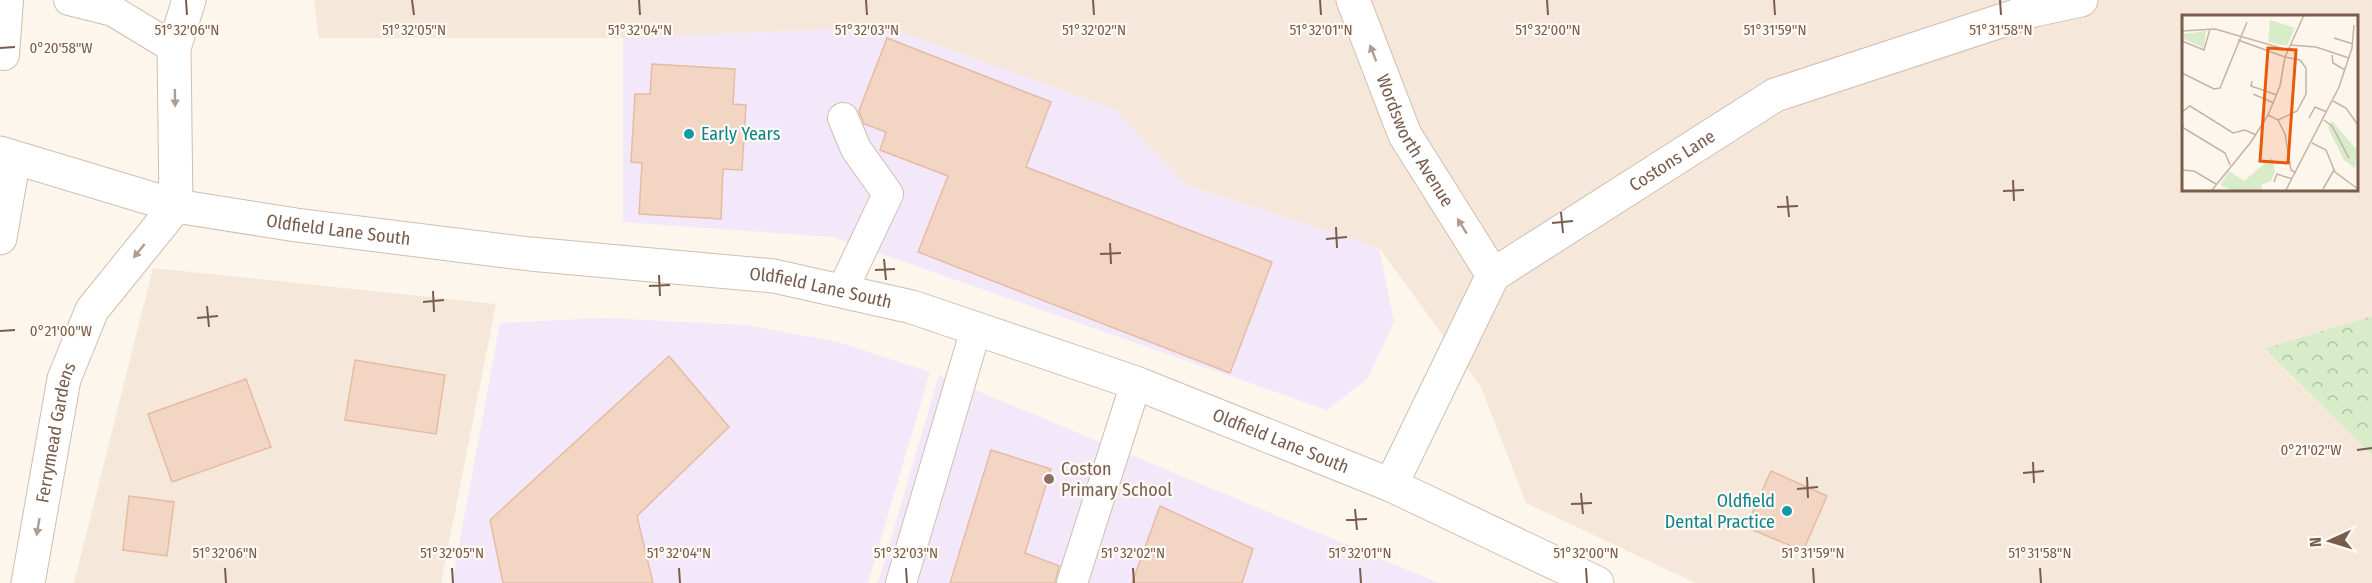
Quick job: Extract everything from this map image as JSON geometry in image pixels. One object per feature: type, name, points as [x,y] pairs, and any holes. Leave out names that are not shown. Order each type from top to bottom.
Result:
[{"type":"street","points":[[176,206],[174,48],[189,0]]},
{"type":"street","name":"Wordsworth Avenue","points":[[1353,0],[1405,135],[1493,275]]},
{"type":"street","name":"Costons Lane","points":[[1493,275],[1775,95],[2034,10],[2081,0]]},
{"type":"street","points":[[0,238],[7,155]]},
{"type":"street","name":"Oldfield Lane South","points":[[7,155],[176,206],[296,225],[530,254],[774,276],[912,307],[1136,383],[1391,485],[1597,583]]},
{"type":"street","name":"Ferrymead Gardens","points":[[28,583],[64,379],[92,310],[176,206]]},
{"type":"street","points":[[1391,485],[1493,275]]},
{"type":"lane","points":[[4,55],[8,0]]},
{"type":"lane","points":[[69,0],[113,11],[174,48]]},
{"type":"lane","points":[[842,291],[888,194],[856,149],[843,118]]},
{"type":"lane","points":[[901,583],[976,329]]},
{"type":"lane","points":[[1072,583],[1136,383]]},
{"type":"shaded area","points":[[314,0],[2372,0],[2372,316],[2264,350],[2372,455],[2372,583],[1695,583],[1526,503],[1481,387],[1379,248],[1186,185],[1114,109],[887,27],[623,38],[319,38]]},
{"type":"shaded area","points":[[887,27],[1114,109],[1186,185],[1379,248],[1394,322],[1368,378],[1327,410],[833,237],[623,222],[623,38]]},
{"type":"shaded area","points":[[153,268],[496,304],[441,583],[74,583]]},
{"type":"shaded area","points":[[606,318],[746,325],[838,342],[930,372],[868,583],[452,583],[500,323]]},
{"type":"shaded area","name":"Coston Primary School","points":[[939,375],[1439,583],[878,583]]},
{"type":"green space","points":[[2372,316],[2372,455],[2264,349]]},
{"type":"building","points":[[887,38],[1051,102],[1026,167],[1272,262],[1230,373],[918,252],[948,176],[880,150],[886,132],[864,124],[859,111]]},
{"type":"building","name":"Early Years","points":[[652,64],[735,69],[733,104],[746,105],[742,170],[723,169],[721,219],[639,214],[642,163],[631,162],[635,94],[650,94]]},
{"type":"building","points":[[669,356],[729,427],[637,516],[653,583],[503,583],[490,520]]},
{"type":"building","points":[[355,360],[445,375],[436,434],[345,420]]},
{"type":"building","points":[[246,379],[271,447],[172,482],[148,414]]},
{"type":"building","points":[[991,450],[1051,469],[1025,553],[1059,566],[1055,583],[950,583]]},
{"type":"building","name":"Oldfield Dental Practice","points":[[1771,471],[1827,496],[1803,551],[1746,527]]},
{"type":"building","points":[[129,496],[174,502],[167,556],[123,550]]},
{"type":"building","points":[[1160,506],[1253,549],[1242,583],[1132,583]]},
{"type":"place","name":"Early Years","points":[[689,134]]},
{"type":"place","name":"Coston Primary School","points":[[1049,479]]},
{"type":"place","name":"Oldfield Dental Practice","points":[[1787,511]]}]
